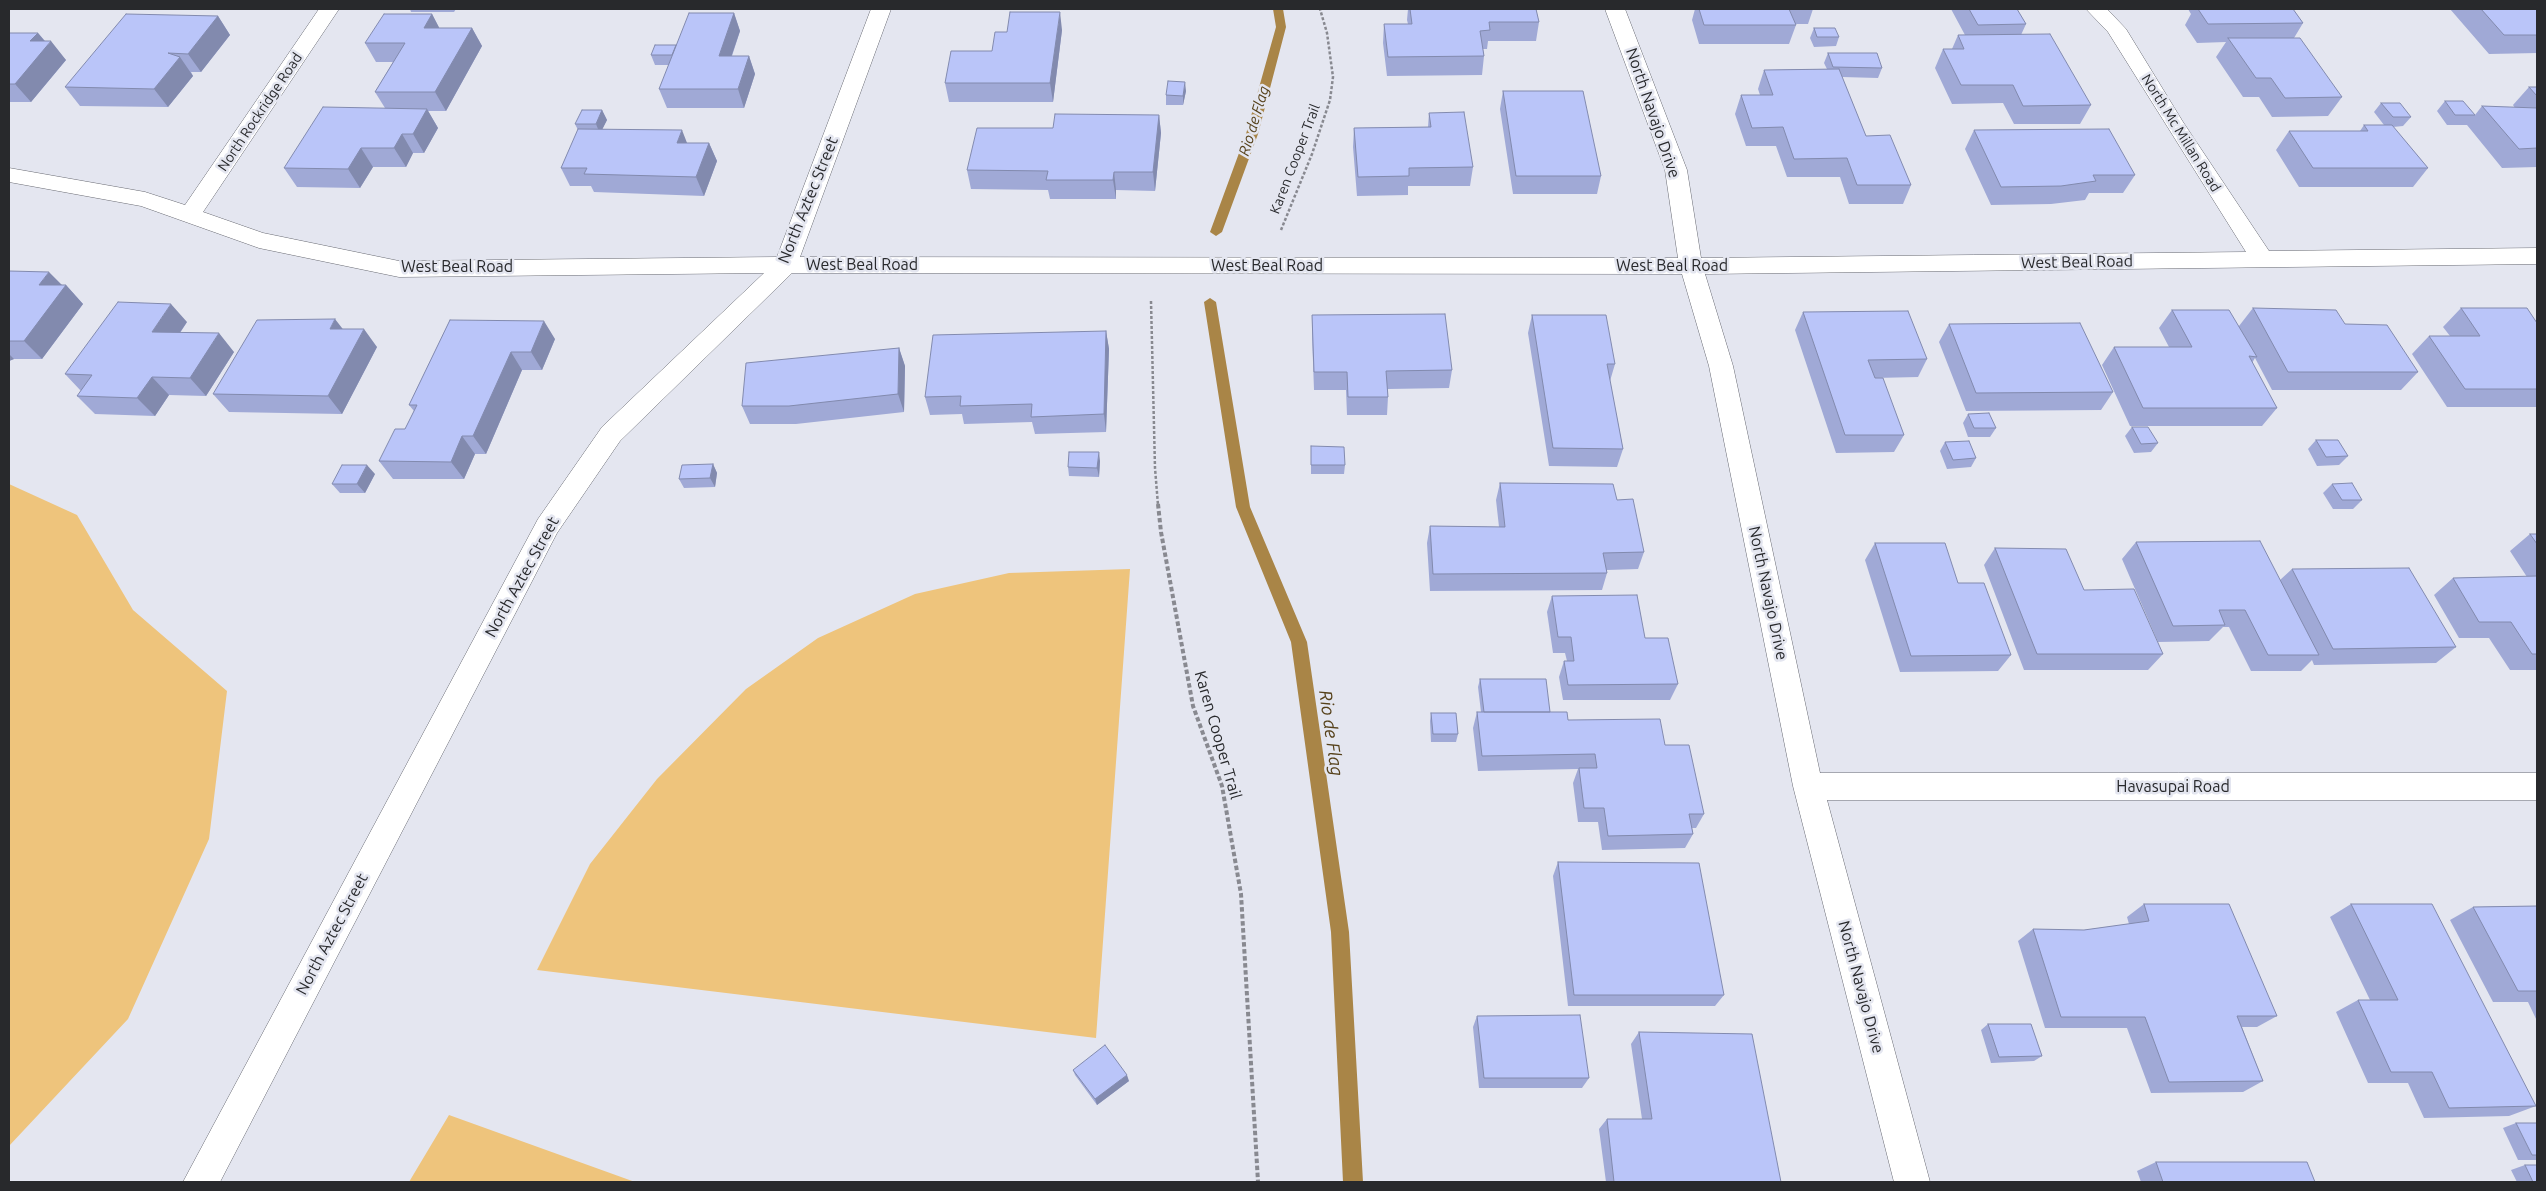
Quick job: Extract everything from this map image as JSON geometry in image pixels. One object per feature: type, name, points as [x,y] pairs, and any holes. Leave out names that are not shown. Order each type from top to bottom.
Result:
[{"type":"street","name":"North Rockridge Road","points":[[190,215],[329,9]]},
{"type":"street","name":"North Aztec Street","points":[[201,1182],[547,526],[611,434],[786,265],[881,9]]},
{"type":"street","name":"North Navajo Drive","points":[[1615,9],[1639,67],[1676,170],[1691,266],[1721,366],[1808,786],[1912,1182]]},
{"type":"street","name":"North Mc Millan Road","points":[[2096,9],[2116,29],[2173,122],[2262,260]]},
{"type":"street","name":"West Beal Road","points":[[9,175],[145,199],[259,240],[399,269],[786,265],[1691,266],[2537,256]]},
{"type":"street","name":"Havasupai Road","points":[[1808,786],[2537,787]]},
{"type":"path","name":"Karen Cooper Trail","points":[[1278,236],[1312,154],[1330,100],[1333,77],[1327,33],[1320,9]]},
{"type":"path","name":"Karen Cooper Trail","points":[[1151,296],[1155,468],[1161,532],[1193,706],[1222,786],[1241,894],[1258,1182]]},
{"type":"shaded area","points":[[9,484],[77,515],[133,610],[227,691],[209,839],[128,1019],[9,1146]]},
{"type":"shaded area","points":[[1130,569],[1096,1038],[537,970],[590,864],[657,779],[746,689],[818,638],[915,594],[1009,573]]},
{"type":"shaded area","points":[[449,1115],[635,1182],[409,1182]]},
{"type":"building","points":[[1410,9],[1536,9],[1539,22],[1489,22],[1490,30],[1480,31],[1484,56],[1388,57],[1384,24],[1412,24]]},
{"type":"building","points":[[1699,9],[1789,9],[1796,25],[1704,25]]},
{"type":"building","points":[[1969,9],[2017,9],[2026,24],[1978,25]]},
{"type":"building","points":[[2198,9],[2293,9],[2303,23],[2208,24]]},
{"type":"building","points":[[2481,9],[2537,9],[2537,35],[2504,35]]},
{"type":"building","points":[[1010,12],[1060,12],[1050,83],[945,83],[951,51],[992,51],[995,32],[1007,32]]},
{"type":"building","points":[[689,13],[734,13],[719,56],[749,56],[738,89],[659,89]]},
{"type":"building","points":[[126,14],[218,16],[188,54],[168,53],[180,57],[154,89],[65,87]]},
{"type":"building","points":[[384,14],[432,14],[424,28],[472,28],[435,92],[375,92],[405,43],[365,43]]},
{"type":"building","points":[[1814,28],[1835,28],[1839,37],[1817,37]]},
{"type":"building","points":[[9,33],[38,33],[30,41],[51,41],[15,84],[9,84]]},
{"type":"building","points":[[2050,34],[2091,105],[2023,106],[2013,85],[1961,85],[1943,49],[1964,49],[1958,35]]},
{"type":"building","points":[[2228,38],[2300,38],[2342,97],[2285,98],[2271,78],[2256,78]]},
{"type":"building","points":[[655,45],[676,45],[672,55],[651,55]]},
{"type":"building","points":[[1828,53],[1877,53],[1882,68],[1833,67]]},
{"type":"building","points":[[1839,69],[1866,136],[1890,135],[1911,185],[1857,185],[1847,158],[1794,159],[1783,127],[1752,128],[1741,95],[1773,95],[1764,70]]},
{"type":"building","points":[[1168,81],[1185,82],[1183,96],[1166,95]]},
{"type":"building","points":[[2529,87],[2537,87],[2537,96]]},
{"type":"building","points":[[1503,91],[1583,91],[1601,176],[1516,176]]},
{"type":"building","points":[[2445,101],[2463,101],[2475,115],[2455,115]]},
{"type":"building","points":[[2381,103],[2400,103],[2411,117],[2393,117]]},
{"type":"building","points":[[2482,106],[2537,108],[2537,148],[2519,149]]},
{"type":"building","points":[[323,107],[427,109],[413,134],[402,134],[394,148],[361,148],[348,169],[284,168]]},
{"type":"building","points":[[582,110],[602,110],[596,124],[575,124]]},
{"type":"building","points":[[1464,112],[1473,167],[1409,168],[1409,176],[1358,177],[1354,128],[1431,127],[1429,113]]},
{"type":"building","points":[[1055,114],[1159,115],[1153,172],[1114,172],[1113,180],[1046,180],[1048,171],[967,170],[977,128],[1053,128]]},
{"type":"building","points":[[2364,125],[2392,125],[2428,168],[2313,168],[2289,131],[2368,131]]},
{"type":"building","points":[[578,129],[682,130],[677,143],[709,143],[696,177],[584,174],[587,168],[561,168]]},
{"type":"building","points":[[2109,129],[2135,175],[2093,175],[2096,181],[2061,186],[2001,187],[1974,130]]},
{"type":"building","points":[[9,271],[49,272],[39,285],[66,285],[24,341],[9,341]]},
{"type":"building","points":[[118,302],[171,304],[152,332],[219,333],[190,378],[152,377],[137,398],[77,396],[92,375],[65,374]]},
{"type":"building","points":[[2253,308],[2336,310],[2345,324],[2387,325],[2418,372],[2288,372]]},
{"type":"building","points":[[2461,308],[2527,308],[2537,323],[2537,389],[2465,389],[2429,336],[2480,336]]},
{"type":"building","points":[[2172,310],[2229,310],[2257,357],[2249,356],[2277,408],[2143,408],[2114,347],[2192,347]]},
{"type":"building","points":[[1908,311],[1927,359],[1868,360],[1875,378],[1883,378],[1904,435],[1845,435],[1803,312]]},
{"type":"building","points":[[1445,314],[1452,370],[1386,371],[1388,397],[1348,397],[1347,372],[1314,372],[1312,315]]},
{"type":"building","points":[[1532,315],[1606,315],[1615,364],[1607,364],[1623,449],[1553,448]]},
{"type":"building","points":[[335,319],[330,329],[364,329],[328,396],[213,394],[257,320]]},
{"type":"building","points":[[450,320],[544,321],[531,352],[511,352],[473,436],[462,436],[451,462],[379,461],[395,429],[405,429],[417,405],[409,405]]},
{"type":"building","points":[[2080,323],[2113,392],[1976,393],[1949,324]]},
{"type":"building","points":[[1106,331],[1104,414],[1031,417],[1032,404],[960,406],[961,396],[925,397],[933,335]]},
{"type":"building","points":[[899,348],[898,394],[789,406],[742,406],[746,363]]},
{"type":"building","points":[[1989,413],[1996,428],[1974,428],[1968,414]]},
{"type":"building","points":[[2132,427],[2148,427],[2158,443],[2141,444]]},
{"type":"building","points":[[2316,440],[2338,440],[2348,456],[2326,457]]},
{"type":"building","points":[[1969,441],[1976,458],[1953,460],[1945,442]]},
{"type":"building","points":[[1311,446],[1344,447],[1345,465],[1311,465]]},
{"type":"building","points":[[1069,452],[1099,452],[1097,468],[1068,467]]},
{"type":"building","points":[[713,464],[710,478],[679,479],[682,465]]},
{"type":"building","points":[[342,465],[367,465],[357,484],[332,484]]},
{"type":"building","points":[[1500,483],[1613,484],[1617,500],[1633,499],[1644,552],[1603,553],[1607,573],[1433,574],[1430,526],[1505,527]]},
{"type":"building","points":[[2352,483],[2362,500],[2342,500],[2332,484]]},
{"type":"building","points":[[2530,534],[2537,534],[2537,544]]},
{"type":"building","points":[[2260,541],[2319,655],[2268,655],[2245,610],[2219,610],[2225,625],[2173,626],[2136,542]]},
{"type":"building","points":[[1875,543],[1945,543],[1958,583],[1984,583],[2011,655],[1911,656]]},
{"type":"building","points":[[1995,548],[2066,549],[2084,590],[2134,589],[2163,654],[2037,654]]},
{"type":"building","points":[[2409,568],[2456,647],[2333,649],[2292,569]]},
{"type":"building","points":[[2537,576],[2537,654],[2532,654],[2511,622],[2479,622],[2453,578]]},
{"type":"building","points":[[1637,595],[1645,638],[1668,638],[1678,684],[1568,685],[1564,661],[1574,661],[1571,637],[1558,637],[1552,596]]},
{"type":"building","points":[[1480,679],[1546,679],[1550,712],[1484,712]]},
{"type":"building","points":[[1477,712],[1567,712],[1568,720],[1660,719],[1665,745],[1689,745],[1704,814],[1689,814],[1693,834],[1608,836],[1604,808],[1584,808],[1579,768],[1597,768],[1595,754],[1482,756]]},
{"type":"building","points":[[1431,713],[1456,713],[1458,734],[1433,734]]},
{"type":"building","points":[[1558,862],[1699,863],[1724,995],[1574,995]]},
{"type":"building","points":[[2144,904],[2229,904],[2277,1016],[2237,1016],[2263,1081],[2169,1082],[2145,1017],[2061,1017],[2033,929],[2084,930],[2149,921]]},
{"type":"building","points":[[2351,904],[2432,904],[2536,1106],[2449,1108],[2432,1072],[2391,1072],[2358,1000],[2398,1000]]},
{"type":"building","points":[[2537,906],[2537,991],[2518,991],[2473,907]]},
{"type":"building","points":[[1580,1015],[1589,1078],[1484,1078],[1477,1016]]},
{"type":"building","points":[[1988,1024],[2031,1024],[2042,1056],[1999,1057]]},
{"type":"building","points":[[1639,1032],[1752,1034],[1781,1182],[1614,1182],[1607,1119],[1652,1119]]},
{"type":"building","points":[[1105,1045],[1127,1075],[1095,1099],[1073,1070]]},
{"type":"building","points":[[2516,1123],[2537,1123],[2537,1155],[2532,1155]]},
{"type":"building","points":[[2156,1162],[2307,1162],[2315,1182],[2163,1182]]},
{"type":"building","points":[[2525,1165],[2537,1165],[2537,1182],[2533,1182]]},
{"type":"waterway","name":"Rio de Flag","points":[[1216,232],[1252,134],[1281,27],[1278,9]]},
{"type":"waterway","name":"Rio de Flag","points":[[1210,302],[1243,507],[1299,642],[1340,932],[1353,1182]]}]
